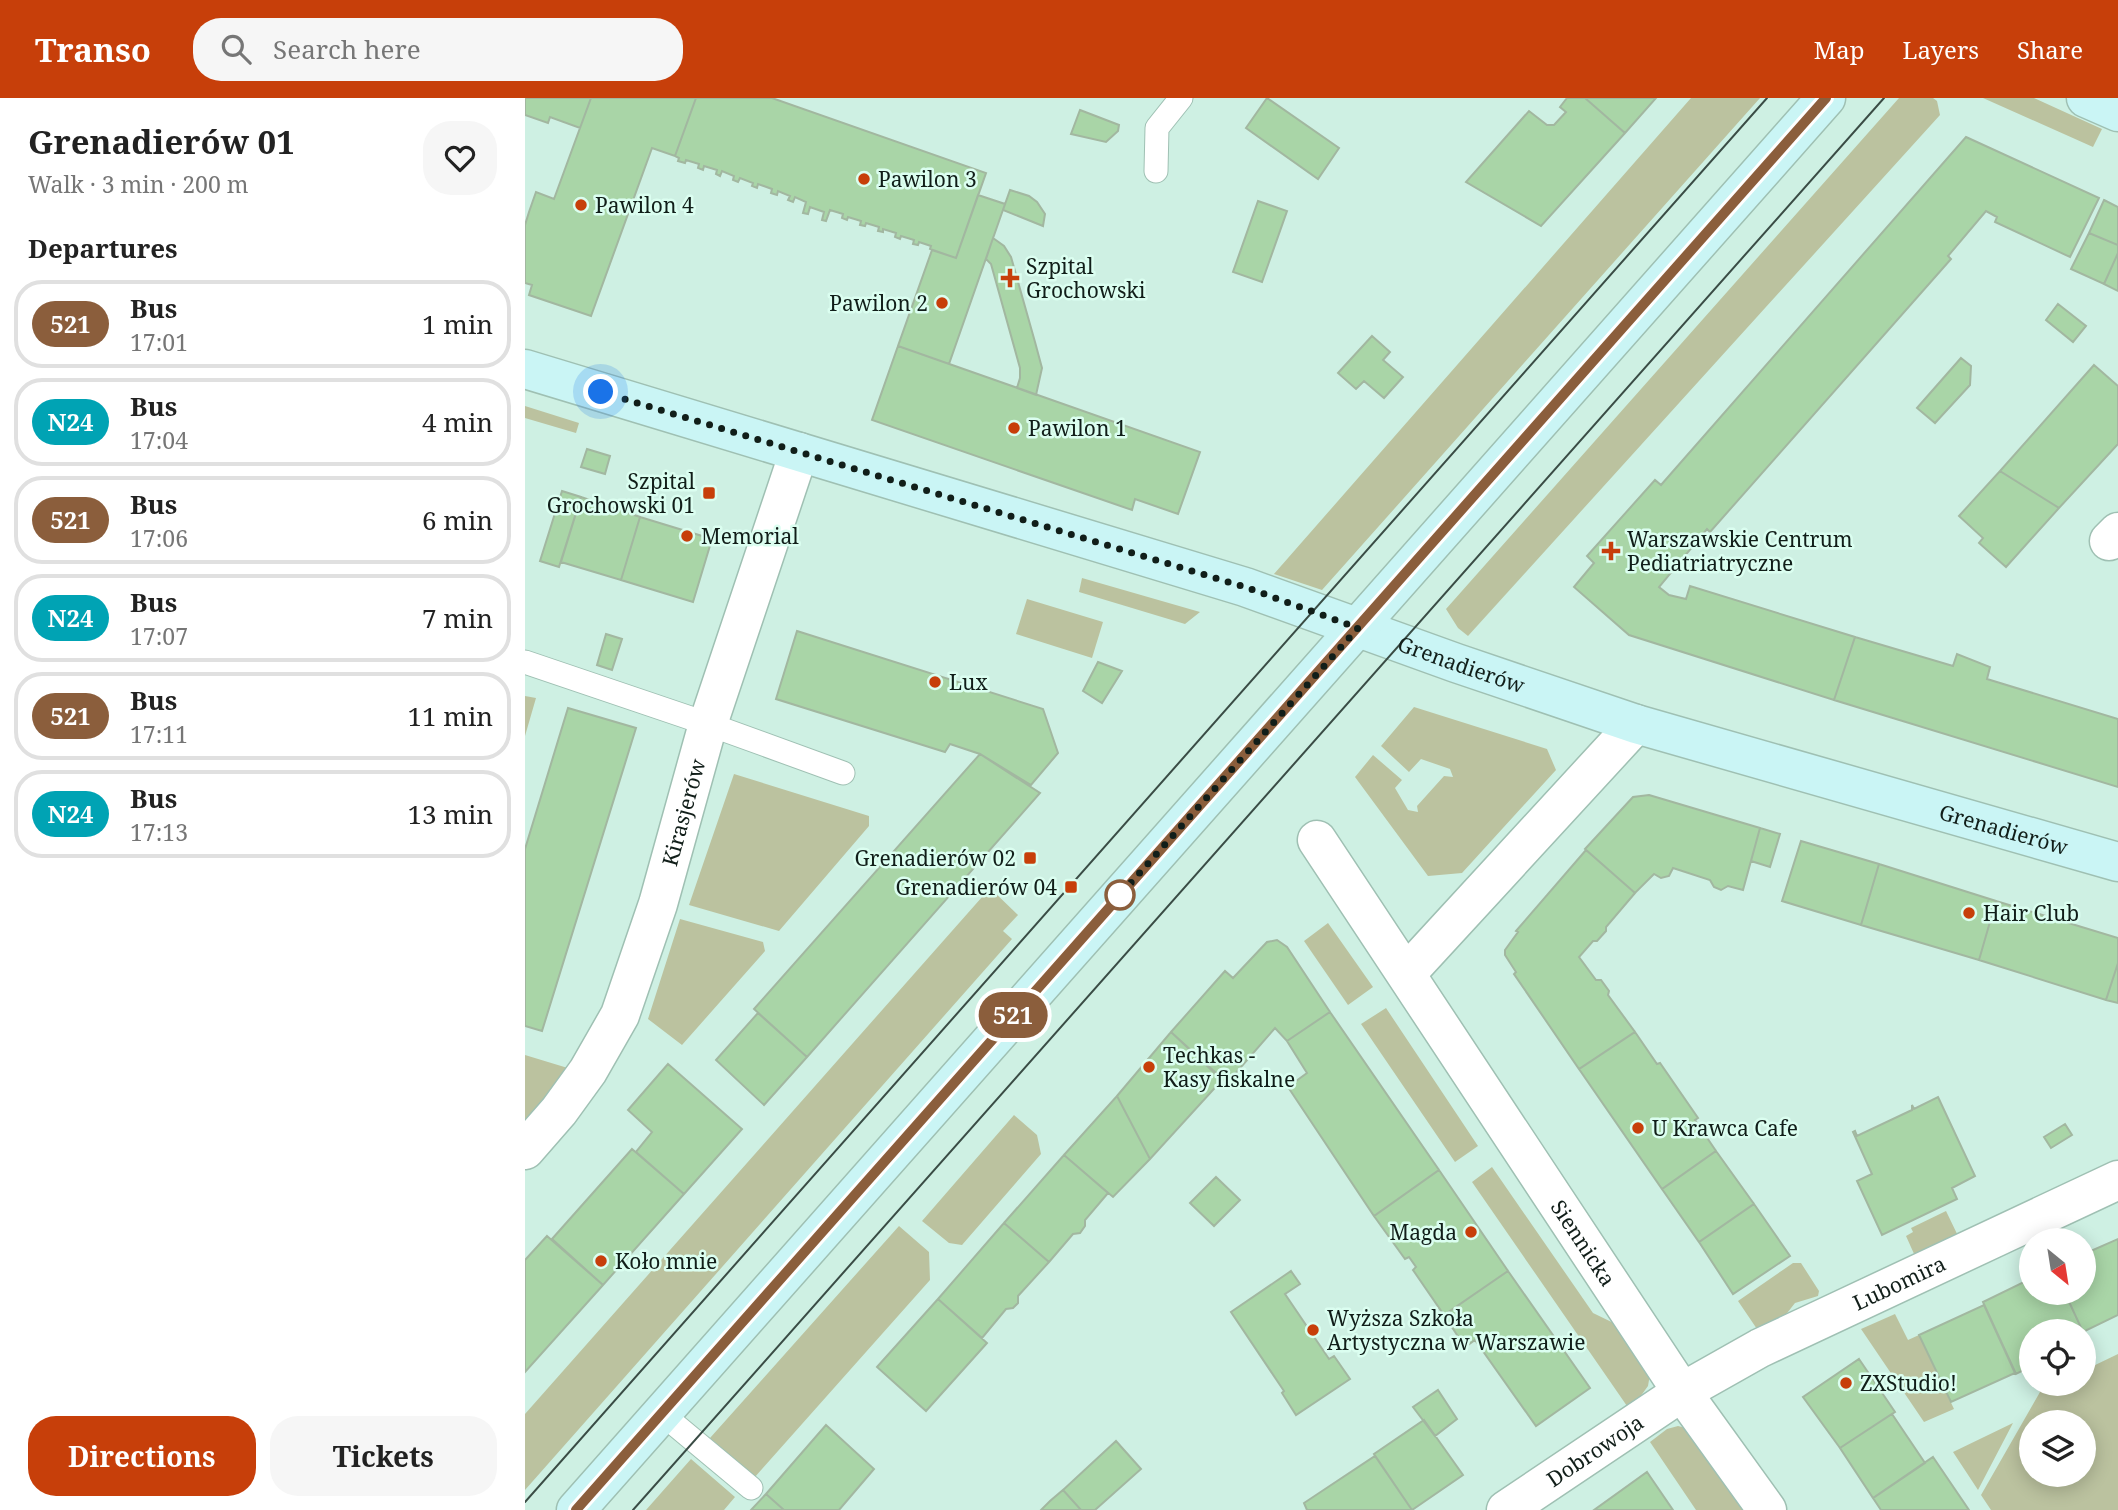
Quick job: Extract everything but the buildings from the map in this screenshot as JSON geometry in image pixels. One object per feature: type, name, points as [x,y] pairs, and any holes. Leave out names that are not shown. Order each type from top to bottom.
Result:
[{"type":"main road","points":[[576,1510],[1826,98]]},
{"type":"main road","points":[[2086,98],[2118,113]]},
{"type":"main road","name":"Grenadierów","points":[[525,369],[1245,587],[1636,724],[2118,862]]},
{"type":"street","name":"Kirasjerów","points":[[525,1150],[559,1111],[588,1071],[620,1015],[658,904],[708,724],[799,452]]},
{"type":"street","points":[[1407,973],[1636,724]]},
{"type":"street","name":"Siennicka","points":[[1317,840],[1682,1392],[1767,1510]]},
{"type":"street","name":"Lubomira","points":[[1682,1392],[1760,1348],[2118,1180]]},
{"type":"street","name":"Dobrowoja","points":[[1506,1510],[1682,1392]]},
{"type":"lane","points":[[1156,171],[1157,128],[1175,99]]},
{"type":"lane","points":[[525,662],[842,773]]},
{"type":"lane","points":[[661,1413],[751,1488]]},
{"type":"green space","points":[[1691,98],[1760,98],[1322,590],[1274,574]]},
{"type":"green space","points":[[1899,98],[1933,98],[1937,101],[1940,115],[1468,636],[1458,628],[1446,609]]},
{"type":"green space","points":[[1983,98],[2034,98],[2102,129],[2093,147]]},
{"type":"green space","points":[[525,406],[579,423],[576,433],[525,418]]},
{"type":"green space","points":[[1082,578],[1200,612],[1185,624],[1079,592]]},
{"type":"green space","points":[[1027,599],[1103,622],[1092,658],[1016,634]]},
{"type":"green space","points":[[525,696],[536,698],[525,736]]},
{"type":"green space","points":[[1414,707],[1547,749],[1556,770],[1462,873],[1428,876],[1355,777],[1373,755],[1402,780],[1395,788],[1408,810],[1418,812],[1417,806],[1444,776],[1453,777],[1450,769],[1421,759],[1409,772],[1381,746]]},
{"type":"green space","points":[[734,774],[869,816],[869,826],[779,931],[689,905]]},
{"type":"green space","points":[[990,888],[1018,915],[1003,931],[1012,939],[525,1490],[525,1414]]},
{"type":"green space","points":[[680,919],[763,942],[765,951],[682,1045],[648,1019]]},
{"type":"green space","points":[[1328,923],[1373,987],[1348,1005],[1304,941]]},
{"type":"green space","points":[[1386,1008],[1478,1146],[1455,1162],[1361,1024]]},
{"type":"green space","points":[[525,1055],[571,1069],[525,1132]]},
{"type":"green space","points":[[1014,1115],[1037,1135],[1041,1154],[962,1245],[949,1243],[922,1221]]},
{"type":"green space","points":[[1492,1167],[1593,1313],[1626,1329],[1650,1374],[1648,1386],[1640,1397],[1627,1406],[1472,1182]]},
{"type":"green space","points":[[1946,1211],[1960,1240],[1915,1256],[1906,1236],[1913,1232],[1911,1228]]},
{"type":"green space","points":[[899,1226],[929,1252],[930,1280],[754,1478],[710,1438]]},
{"type":"green space","points":[[1793,1263],[1801,1263],[1819,1291],[1818,1296],[1795,1303],[1784,1317],[1757,1329],[1738,1301]]},
{"type":"green space","points":[[1895,1314],[1908,1340],[1919,1335],[1954,1409],[1924,1422],[1861,1329]]},
{"type":"green space","points":[[2118,1354],[2118,1510],[1991,1510],[1981,1495],[2019,1429],[2019,1487],[2096,1487],[2096,1410],[2030,1410],[2038,1396],[2096,1396],[2096,1365]]},
{"type":"green space","points":[[2013,1423],[1978,1490],[1953,1452]]},
{"type":"green space","points":[[1678,1426],[1686,1428],[1749,1510],[1696,1510],[1650,1442],[1667,1429]]},
{"type":"green space","points":[[691,1459],[735,1497],[724,1510],[646,1510]]},
{"type":"tram line","points":[[525,1502],[1767,98]]},
{"type":"tram line","points":[[633,1510],[1884,98]]},
{"type":"bus line","name":"521","points":[[576,1510],[1826,98]]},
{"type":"place","name":"Pawilon 3","points":[[864,179]]},
{"type":"place","name":"Pawilon 4","points":[[581,205]]},
{"type":"place","name":"Szpital Grochowski","points":[[1010,278]]},
{"type":"place","name":"Pawilon 2","points":[[942,303]]},
{"type":"place","name":"Pawilon 1","points":[[1014,428]]},
{"type":"place","name":"Szpital Grochowski 01","points":[[709,493]]},
{"type":"place","name":"Memorial","points":[[687,536]]},
{"type":"place","name":"Warszawskie Centrum Pediatriatryczne","points":[[1611,551]]},
{"type":"place","name":"Lux","points":[[935,682]]},
{"type":"place","name":"Grenadierów 02","points":[[1030,858]]},
{"type":"place","name":"Grenadierów 04","points":[[1071,887]]},
{"type":"place","name":"Hair Club","points":[[1969,913]]},
{"type":"place","name":"Techkas - Kasy fiskalne","points":[[1149,1067]]},
{"type":"place","name":"U Krawca Cafe","points":[[1638,1128]]},
{"type":"place","name":"Magda","points":[[1471,1232]]},
{"type":"place","name":"Koło mnie","points":[[601,1261]]},
{"type":"place","name":"Wyższa Szkoła Artystyczna w Warszawie","points":[[1313,1330]]},
{"type":"place","name":"ZXStudio!","points":[[1846,1383]]},
{"type":"route","points":[[601,392],[1245,587],[1358,628],[1120,895]]}]
